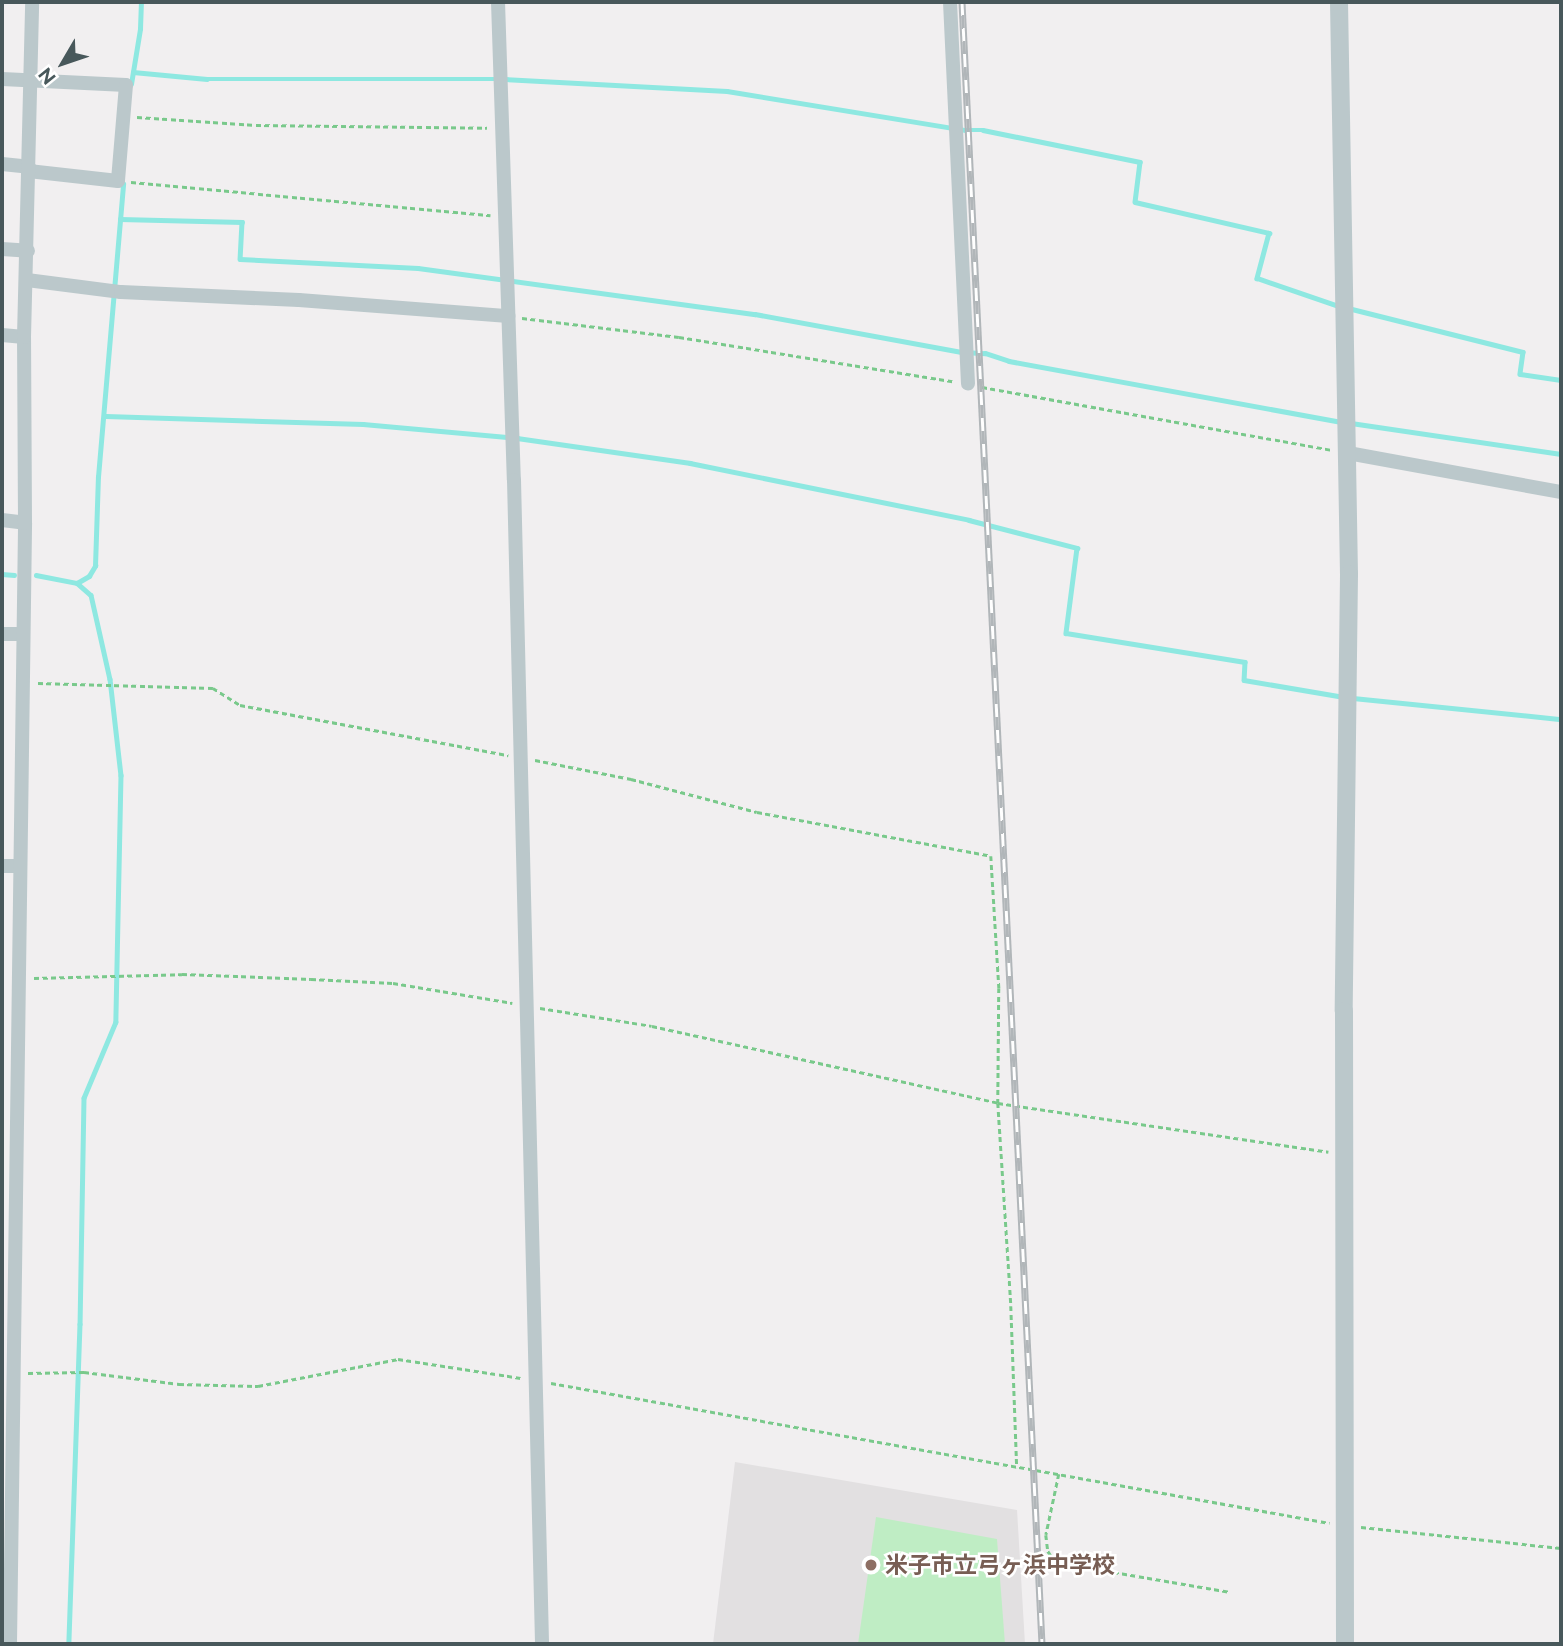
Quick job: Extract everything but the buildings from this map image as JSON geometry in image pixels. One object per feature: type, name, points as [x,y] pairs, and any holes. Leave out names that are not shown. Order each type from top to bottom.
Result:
[{"type":"street","points":[[10,1644],[6,1549],[9,1139],[17,978],[25,523],[24,337],[32,2]]},
{"type":"street","points":[[498,2],[542,1644]]},
{"type":"street","points":[[950,2],[968,384]]},
{"type":"street","points":[[1339,2],[1348,453],[1344,1154],[1345,1644]]},
{"type":"street","points":[[2,79],[126,85],[118,181],[2,164]]},
{"type":"street","points":[[2,249],[28,251]]},
{"type":"street","points":[[27,280],[145,293],[299,300],[508,316]]},
{"type":"street","points":[[2,335],[24,337]]},
{"type":"street","points":[[1348,453],[1561,492]]},
{"type":"street","points":[[2,520],[25,523]]},
{"type":"street","points":[[2,634],[23,634]]},
{"type":"street","points":[[2,866],[18,866]]},
{"type":"street","points":[[2,979],[17,978]]},
{"type":"path","points":[[123,116],[256,125],[502,128]]},
{"type":"path","points":[[118,181],[504,216]]},
{"type":"path","points":[[508,316],[705,341],[968,384],[1348,453]]},
{"type":"path","points":[[22,683],[213,688],[240,705],[631,779],[758,812],[991,856],[999,988],[998,1103],[1011,1306],[1017,1468]]},
{"type":"path","points":[[17,978],[182,974],[393,983],[652,1026],[998,1103],[1344,1154]]},
{"type":"path","points":[[8,1373],[84,1371],[179,1384],[258,1386],[398,1359],[537,1381],[1344,1525],[1561,1548]]},
{"type":"path","points":[[1059,1474],[1046,1535],[1048,1551],[1055,1562],[1230,1592]]},
{"type":"shaded area","name":"米子市立弓ヶ浜中学校","points":[[735,1462],[1017,1510],[1025,1644],[713,1644]]},
{"type":"green space","points":[[876,1517],[997,1539],[1005,1644],[858,1644]]},
{"type":"waterway","points":[[131,84],[140,29],[141,2]]},
{"type":"waterway","points":[[133,72],[207,79],[505,79],[727,91],[964,130],[983,130],[1140,162],[1135,202],[1269,233],[1257,278],[1339,306]]},
{"type":"waterway","points":[[77,583],[89,576],[95,566],[98,477],[123,184]]},
{"type":"waterway","points":[[120,219],[242,222],[240,259],[418,268],[755,314],[963,352],[985,353],[1009,361],[1342,422]]},
{"type":"waterway","points":[[1348,308],[1523,352],[1520,374],[1561,380]]},
{"type":"waterway","points":[[106,416],[363,424],[517,438],[690,463],[969,520],[1077,548],[1066,633],[1245,662],[1244,680],[1344,697]]},
{"type":"waterway","points":[[1351,423],[1561,454]]},
{"type":"waterway","points":[[2,574],[14,575]]},
{"type":"waterway","points":[[36,575],[77,583],[91,595],[110,679],[121,775],[116,1022],[84,1098],[80,1324],[69,1644]]},
{"type":"waterway","points":[[1353,698],[1561,719]]},
{"type":"railway","points":[[962,2],[1042,1644]]},
{"type":"place","name":"米子市立弓ヶ浜中学校","points":[[871,1565]]}]
